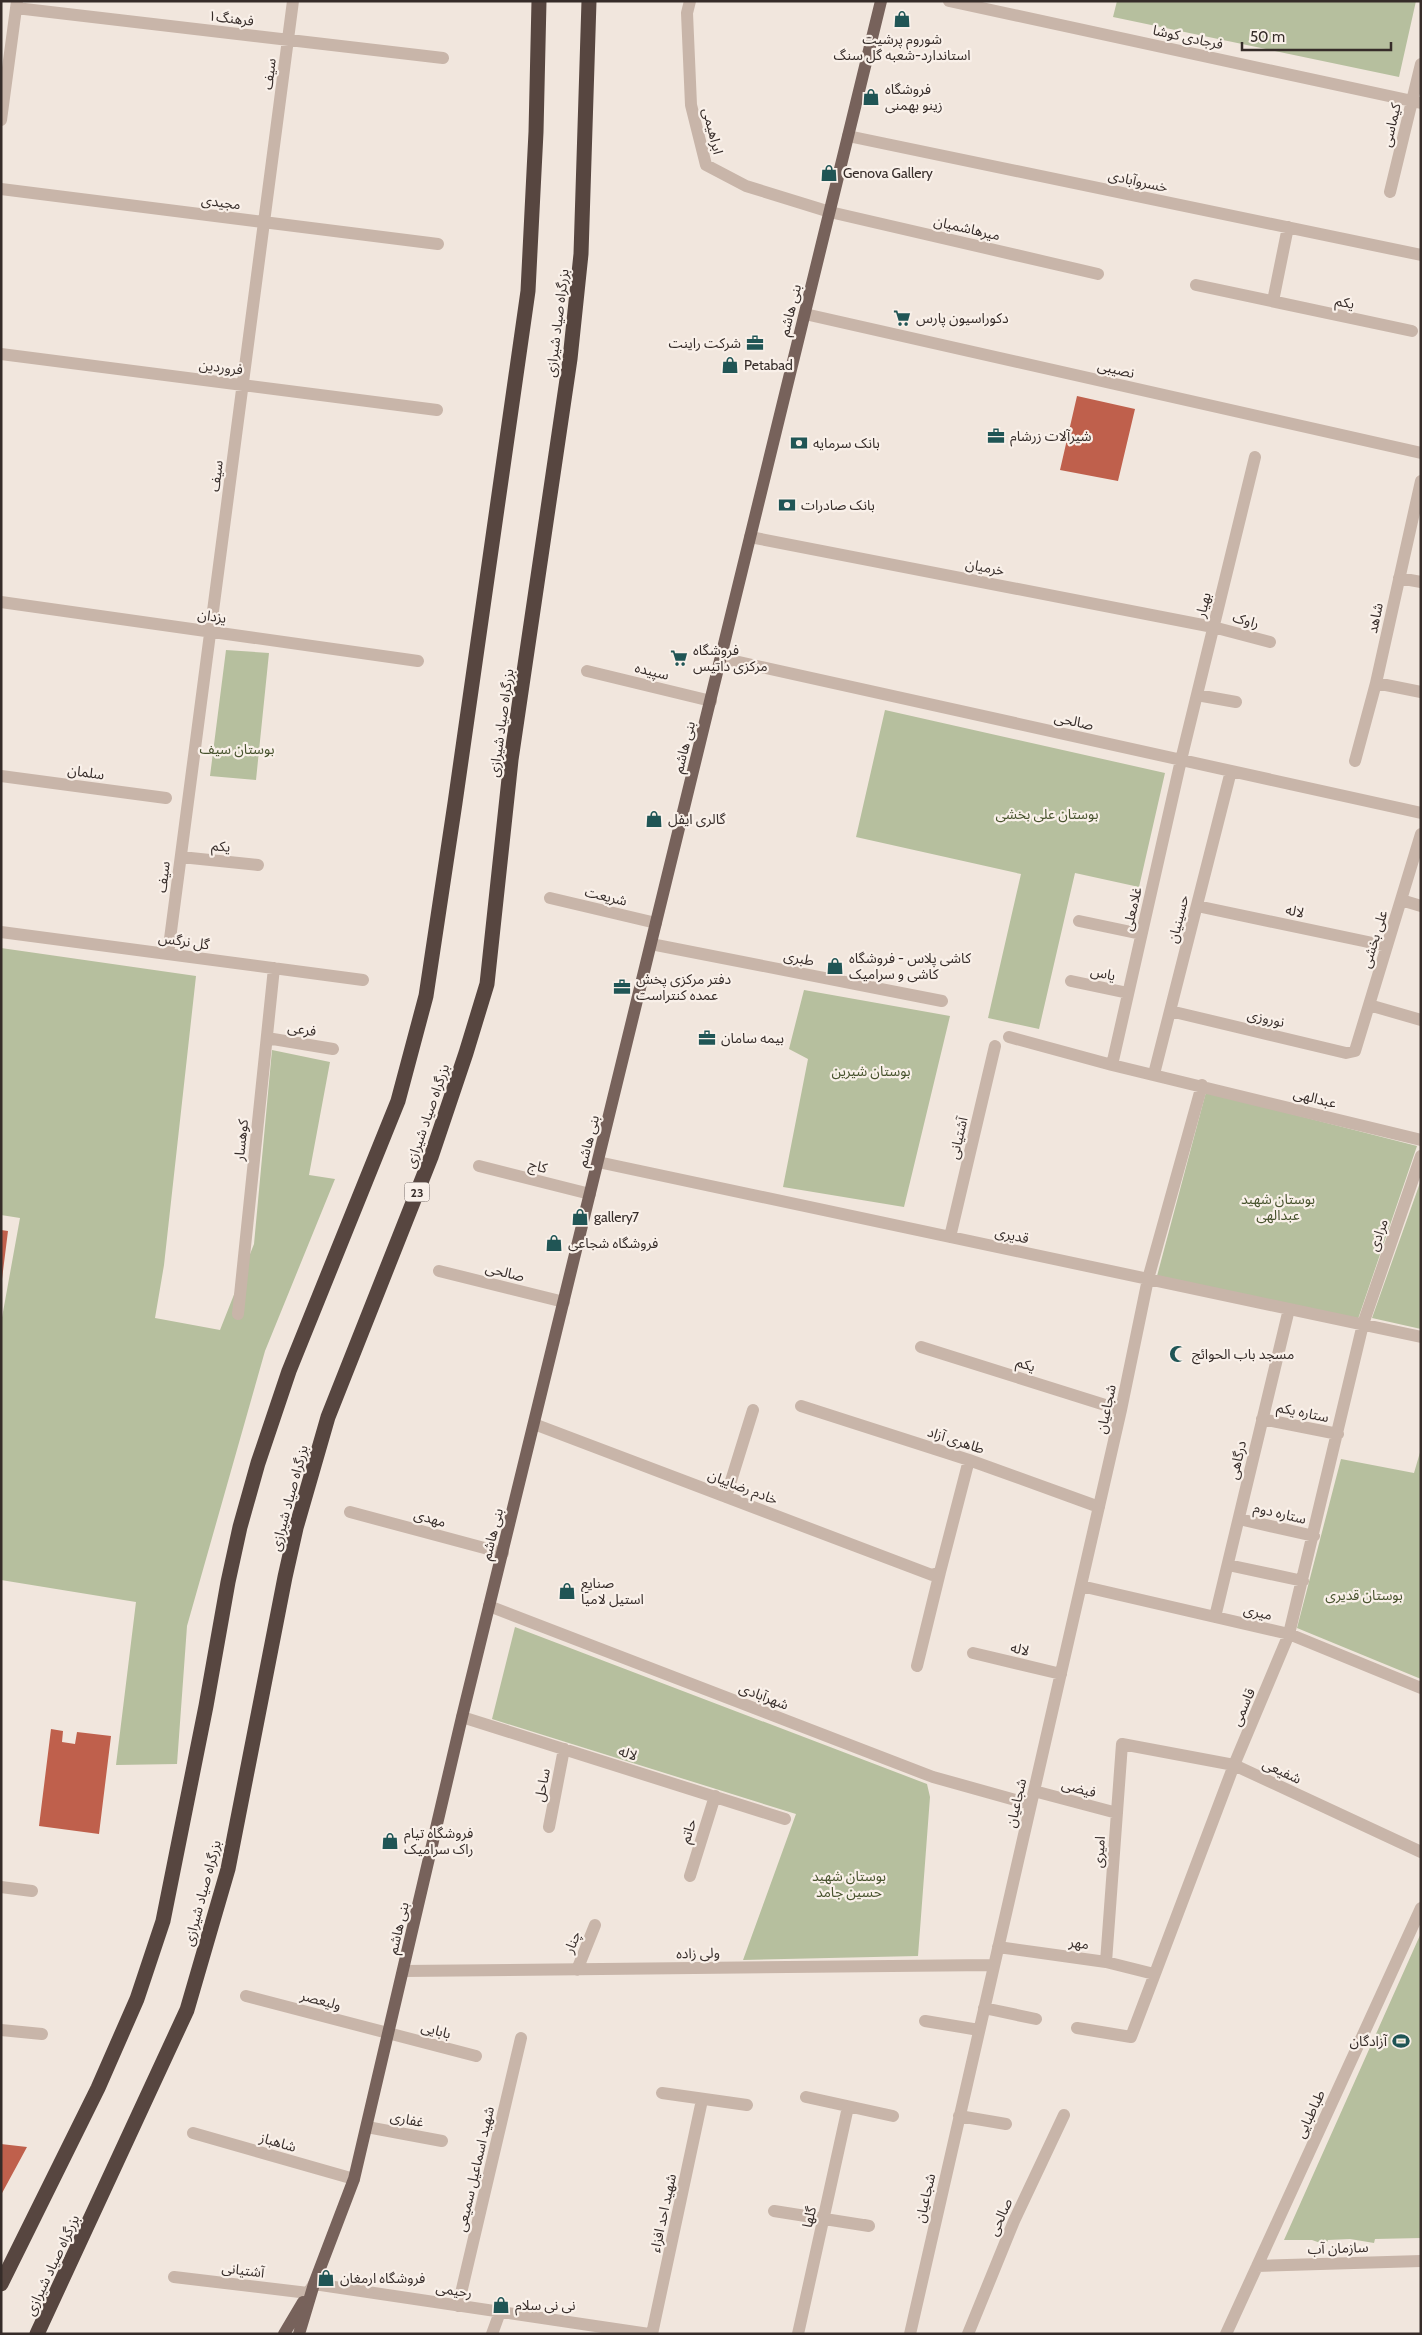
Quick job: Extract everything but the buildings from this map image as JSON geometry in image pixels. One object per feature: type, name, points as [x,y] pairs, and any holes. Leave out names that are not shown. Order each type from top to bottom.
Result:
[{"type":"highway","points":[[1,2284],[98,2088],[140,1990],[162,1921],[230,1573],[240,1527],[258,1462],[289,1371],[398,1101],[426,996],[528,291],[536,132],[538,1]]},
{"type":"highway","name":"بزرگراه صیاد شیرازی","points":[[37,2333],[187,2010],[228,1870],[287,1568],[296,1528],[325,1426],[431,1157],[487,984],[512,760],[567,378],[580,264],[589,1]]},
{"type":"main road","name":"بنی هاشم","points":[[299,2334],[311,2289],[354,2179],[367,2127],[462,1717],[881,1]]},
{"type":"main road","name":"بنی هاشم","points":[[284,2334],[311,2289]]},
{"type":"street","name":"سیف","points":[[168,954],[293,1]]},
{"type":"street","name":"ابراهیمی","points":[[690,1],[687,13],[692,105],[706,165],[746,186],[830,212]]},
{"type":"street","name":"فرجادی کوشا","points":[[949,1],[1416,102]]},
{"type":"street","name":"فرهنگ۱","points":[[16,4],[288,40],[443,58]]},
{"type":"street","points":[[1,120],[16,4]]},
{"type":"street","name":"کیماسی","points":[[1390,192],[1416,102],[1421,64]]},
{"type":"street","name":"خسروآبادی","points":[[848,136],[1421,255]]},
{"type":"street","name":"مجیدی","points":[[1,189],[438,244]]},
{"type":"street","name":"میرهاشمیان","points":[[830,212],[1098,274]]},
{"type":"street","points":[[1273,301],[1288,227]]},
{"type":"street","name":"یکم","points":[[1196,285],[1412,331]]},
{"type":"street","name":"نصیبی","points":[[805,314],[1421,453]]},
{"type":"street","name":"فروردین","points":[[1,354],[437,410]]},
{"type":"street","name":"بهیار","points":[[1181,760],[1255,457]]},
{"type":"street","name":"شاهد","points":[[1355,761],[1376,683],[1421,481]]},
{"type":"street","name":"خرمیان","points":[[750,537],[1213,627]]},
{"type":"street","points":[[1399,578],[1421,582]]},
{"type":"street","name":"یزدان","points":[[1,602],[418,661]]},
{"type":"street","name":"راوک","points":[[1213,627],[1270,642]]},
{"type":"street","name":"صالحی","points":[[721,658],[1421,813]]},
{"type":"street","name":"سپیده","points":[[587,671],[711,701]]},
{"type":"street","points":[[1376,683],[1421,692]]},
{"type":"street","points":[[1197,695],[1236,702]]},
{"type":"street","name":"غلامعلی","points":[[1112,1065],[1181,760]]},
{"type":"street","name":"حسینیان","points":[[1154,1074],[1231,771]]},
{"type":"street","name":"سلمان","points":[[1,776],[166,798]]},
{"type":"street","name":"علی بخشی","points":[[1355,1051],[1421,834]]},
{"type":"street","name":"یکم","points":[[181,857],[258,865]]},
{"type":"street","name":"شریعت","points":[[550,898],[656,923]]},
{"type":"street","points":[[1401,900],[1421,906]]},
{"type":"street","name":"لاله","points":[[1197,906],[1388,946]]},
{"type":"street","points":[[1079,921],[1142,934]]},
{"type":"street","name":"گل نرگس","points":[[1,932],[363,980]]},
{"type":"street","name":"طبری","points":[[651,944],[942,1001]]},
{"type":"street","name":"کوهسار","points":[[238,1314],[274,968]]},
{"type":"street","name":"یاس","points":[[1071,981],[1128,993]]},
{"type":"street","points":[[1369,1005],[1421,1020]]},
{"type":"street","name":"نوروزی","points":[[1170,1011],[1346,1053],[1355,1051]]},
{"type":"street","name":"عبدالهی","points":[[1009,1037],[1112,1065],[1202,1085],[1421,1140]]},
{"type":"street","name":"فرعی","points":[[266,1038],[333,1049]]},
{"type":"street","name":"آشتیانی","points":[[950,1237],[995,1046]]},
{"type":"street","points":[[1148,1279],[1202,1085]]},
{"type":"street","name":"مرادی","points":[[1363,1324],[1421,1156]]},
{"type":"street","name":"قدیری","points":[[598,1162],[1421,1337]]},
{"type":"street","name":"کاج","points":[[479,1166],[590,1194]]},
{"type":"street","name":"صالحی","points":[[439,1271],[564,1302]]},
{"type":"street","name":"شجاعیان","points":[[910,2334],[1099,1508],[1148,1279]]},
{"type":"street","name":"درگاهی","points":[[1215,1617],[1289,1309]]},
{"type":"street","name":"قاسمی","points":[[1076,2028],[1132,2037],[1154,1974],[1234,1765],[1289,1634],[1314,1536],[1363,1324]]},
{"type":"street","name":"یکم","points":[[921,1346],[1121,1410]]},
{"type":"street","name":"طاهری آزاد","points":[[801,1406],[969,1460],[1099,1508]]},
{"type":"street","points":[[726,1497],[753,1410]]},
{"type":"street","name":"ستاره یکم","points":[[1262,1419],[1338,1434]]},
{"type":"street","name":"خادم رضاییان","points":[[534,1424],[932,1575],[940,1572]]},
{"type":"street","points":[[917,1666],[969,1460]]},
{"type":"street","name":"مهدی","points":[[350,1512],[503,1553]]},
{"type":"street","name":"ستاره دوم","points":[[1239,1519],[1314,1536]]},
{"type":"street","points":[[1228,1565],[1303,1581]]},
{"type":"street","name":"میری","points":[[1081,1586],[1289,1634],[1421,1688]]},
{"type":"street","name":"شهرآبادی","points":[[489,1606],[933,1777],[1030,1804]]},
{"type":"street","name":"لاله","points":[[972,1653],[1061,1674]]},
{"type":"street","name":"لاله","points":[[462,1717],[785,1818]]},
{"type":"street","name":"شفیعی","points":[[1122,1744],[1234,1765],[1421,1852]]},
{"type":"street","name":"امیری","points":[[1106,1962],[1122,1744]]},
{"type":"street","name":"ساحل","points":[[549,1827],[564,1749]]},
{"type":"street","name":"فیضی","points":[[1034,1791],[1117,1813]]},
{"type":"street","name":"حاتم","points":[[690,1876],[715,1796]]},
{"type":"street","points":[[1,1887],[32,1891]]},
{"type":"street","name":"طباطبایی","points":[[1226,2334],[1421,1908]]},
{"type":"street","name":"چنار","points":[[577,1970],[595,1925]]},
{"type":"street","name":"مهر","points":[[998,1947],[1106,1962],[1154,1974]]},
{"type":"street","name":"ولی زاده","points":[[403,1971],[994,1965]]},
{"type":"street","name":"ولیعصر","points":[[246,1996],[389,2033]]},
{"type":"street","points":[[984,2008],[1036,2019]]},
{"type":"street","points":[[925,2021],[979,2030]]},
{"type":"street","points":[[1,2030],[42,2034]]},
{"type":"street","name":"بابایی","points":[[389,2033],[476,2056]]},
{"type":"street","name":"شهید اسماعیل سمیعی","points":[[458,2306],[521,2038]]},
{"type":"street","points":[[662,2093],[747,2105]]},
{"type":"street","points":[[806,2096],[893,2116]]},
{"type":"street","name":"شهید احد افزاء","points":[[651,2334],[702,2100]]},
{"type":"street","name":"گلها","points":[[798,2334],[848,2107]]},
{"type":"street","name":"صالحی","points":[[968,2334],[1014,2222],[1064,2115]]},
{"type":"street","points":[[959,2116],[1006,2124]]},
{"type":"street","name":"غفاری","points":[[367,2127],[442,2141]]},
{"type":"street","name":"شاهباز","points":[[194,2133],[354,2179]]},
{"type":"street","points":[[774,2211],[868,2226],[864,2225]]},
{"type":"street","name":"سازمان آب","points":[[1257,2266],[1421,2261]]},
{"type":"street","name":"آشتیانی","points":[[174,2277],[311,2289]]},
{"type":"street","name":"رحیمی","points":[[311,2289],[500,2312],[563,2328],[651,2334]]},
{"type":"street","points":[[492,2334],[500,2312]]},
{"type":"green space","points":[[1117,1],[1416,1],[1399,77],[1113,17]]},
{"type":"green space","name":"بوستان سیف","points":[[226,650],[269,653],[256,780],[210,776]]},
{"type":"green space","name":"بوستان علی بخشی","points":[[885,710],[1165,773],[1139,887],[1075,873],[1039,1029],[988,1018],[1021,874],[856,837]]},
{"type":"green space","points":[[1,948],[196,976],[164,1265],[155,1318],[220,1330],[254,1244],[272,1050],[330,1062],[309,1175],[335,1179],[265,1351],[187,1626],[177,1764],[116,1765],[136,1602],[1,1580],[1,1323],[20,1218],[1,1215]]},
{"type":"green space","name":"بوستان شیرین","points":[[804,990],[950,1016],[904,1207],[783,1187],[808,1059],[789,1049]]},
{"type":"green space","name":"بوستان شهید عبدالهی","points":[[1206,1092],[1417,1146],[1358,1319],[1157,1276]]},
{"type":"green space","points":[[1421,1180],[1421,1329],[1372,1318]]},
{"type":"green space","name":"بوستان قدیری","points":[[1421,1449],[1421,1679],[1297,1628],[1341,1459],[1414,1473]]},
{"type":"green space","name":"بوستان شهید حسین جامد","points":[[515,1627],[927,1784],[930,1797],[918,1956],[743,1960],[796,1814],[492,1719]]},
{"type":"green space","points":[[1421,1933],[1421,2238],[1375,2239],[1374,2243],[1350,2239],[1328,2240],[1326,2245],[1312,2240],[1284,2240]]},
{"type":"place","name":"شوروم پرشیت استاندارد-شعبه گل سنگ","points":[[902,19]]},
{"type":"place","name":"فروشگاه زینو بهمنی","points":[[871,97]]},
{"type":"place","name":"Genova Gallery","points":[[829,173]]},
{"type":"place","name":"دکوراسیون پارس","points":[[902,318]]},
{"type":"place","name":"شرکت راینت","points":[[755,343]]},
{"type":"place","name":"Petabad","points":[[730,365]]},
{"type":"place","name":"شیرآلات زرشام","points":[[996,436]]},
{"type":"place","name":"بانک سرمایه","points":[[799,443]]},
{"type":"place","name":"بانک صادرات","points":[[787,505]]},
{"type":"place","name":"فروشگاه مرکزی داتیس","points":[[679,658]]},
{"type":"place","name":"گالری ایفل","points":[[654,819]]},
{"type":"place","name":"کاشی پلاس - فروشگاه کاشی و سرامیک","points":[[835,966]]},
{"type":"place","name":"دفتر مرکزی پخش عمده کنتراست","points":[[622,987]]},
{"type":"place","name":"بیمه سامان","points":[[707,1038]]},
{"type":"place","name":"gallery7","points":[[580,1217]]},
{"type":"place","name":"فروشگاه شجاعی","points":[[554,1243]]},
{"type":"place","name":"مسجد باب الحوائج","points":[[1178,1354]]},
{"type":"place","name":"صنایع استیل لامیا","points":[[567,1591]]},
{"type":"place","name":"فروشگاه تیام راک سرامیک","points":[[390,1841]]},
{"type":"place","name":"آزادگان","points":[[1401,2041]]},
{"type":"place","name":"فروشگاه ارمغان","points":[[326,2278]]},
{"type":"place","name":"نی نی سلام","points":[[501,2305]]}]
